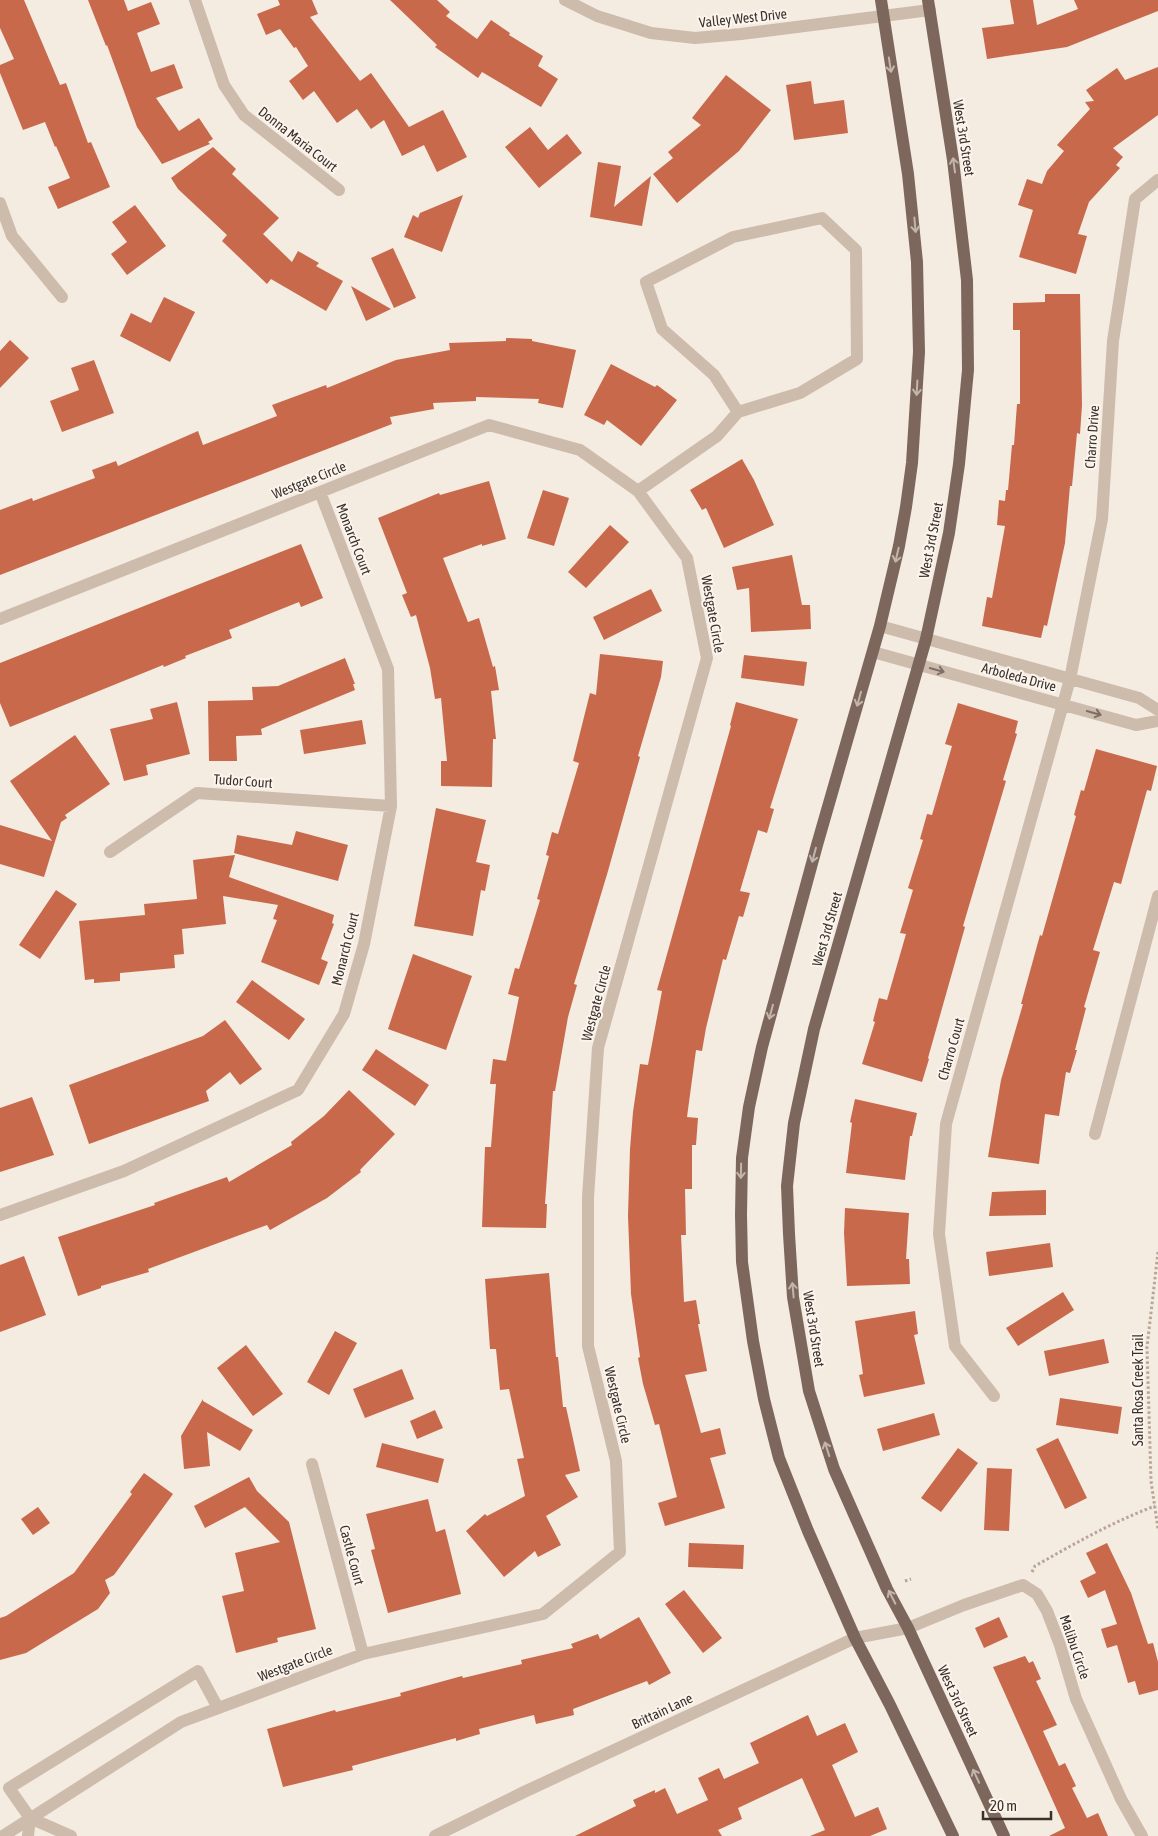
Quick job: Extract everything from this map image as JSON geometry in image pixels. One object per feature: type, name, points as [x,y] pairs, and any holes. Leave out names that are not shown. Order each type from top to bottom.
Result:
[{"type":"main road","points":[[881,0],[914,218],[919,352],[916,418],[906,507],[880,626],[817,845],[762,1047],[749,1107],[742,1158],[742,1262],[753,1341],[764,1399],[779,1458],[808,1531],[855,1638],[890,1705],[953,1836]]},
{"type":"main road","name":"West 3rd Street","points":[[929,5],[954,160],[967,280],[968,370],[959,464],[949,533],[926,639],[814,1029],[794,1124],[787,1186],[793,1297],[808,1391],[834,1469],[887,1588],[908,1628],[1004,1836]]},
{"type":"street","name":"Donna Maria Court","points":[[195,0],[224,85],[244,115],[339,190]]},
{"type":"street","name":"Valley West Drive","points":[[565,0],[597,16],[651,33],[674,37],[716,37],[883,16],[929,5]]},
{"type":"street","name":"Charro Drive","points":[[1063,705],[1070,679],[1102,519],[1113,341],[1135,199],[1158,180]]},
{"type":"street","points":[[0,204],[12,236],[62,297]]},
{"type":"street","points":[[638,491],[717,436],[738,412],[800,393],[857,359],[856,250],[822,218],[733,237],[646,282],[662,330],[714,375],[738,412]]},
{"type":"street","name":"Westgate Circle","points":[[0,618],[488,425],[580,450],[638,491],[687,558],[707,658],[598,1048],[588,1197],[588,1346],[616,1461],[620,1552],[543,1614],[363,1654],[181,1722],[3,1836]]},
{"type":"street","name":"Monarch Court","points":[[0,1215],[124,1171],[298,1090],[344,1014],[364,944],[391,806],[388,669],[320,492]]},
{"type":"street","name":"Arboleda Drive","points":[[880,626],[1139,698],[1158,710]]},
{"type":"street","name":"Arboleda Drive","points":[[873,652],[1136,726],[1158,721]]},
{"type":"street","name":"Charro Court","points":[[994,1396],[955,1346],[939,1234],[946,1124],[1063,705]]},
{"type":"street","name":"Tudor Court","points":[[110,852],[197,793],[391,806]]},
{"type":"street","points":[[1096,1134],[1158,896]]},
{"type":"street","name":"Castle Court","points":[[312,1464],[363,1654]]},
{"type":"street","points":[[908,1628],[964,1605],[1023,1585]]},
{"type":"street","name":"Malibu Circle","points":[[1023,1585],[1037,1594],[1047,1611],[1060,1645],[1076,1700],[1121,1799],[1142,1836]]},
{"type":"street","name":"Brittain Lane","points":[[435,1836],[527,1790],[855,1638],[908,1628]]},
{"type":"street","points":[[72,1836],[30,1818],[9,1788],[198,1671],[218,1708]]},
{"type":"street","points":[[28,1836],[30,1818]]},
{"type":"path","name":"Santa Rosa Creek Trail","points":[[1158,1252],[1147,1347],[1151,1481],[1158,1528]]},
{"type":"path","points":[[1023,1585],[1036,1566],[1095,1532],[1125,1517],[1154,1506]]},
{"type":"path","points":[[905,1581],[911,1579]]},
{"type":"building","points":[[0,0],[24,0],[60,85],[66,83],[88,143],[91,142],[110,187],[58,209],[48,187],[70,178],[45,122],[23,130],[0,73],[0,65],[14,59],[0,28]]},
{"type":"building","points":[[88,0],[124,0],[128,11],[151,2],[160,24],[137,33],[151,72],[174,64],[183,88],[156,98],[179,131],[199,118],[213,139],[208,142],[210,144],[162,164],[137,127],[107,45]]},
{"type":"building","points":[[278,0],[312,0],[318,14],[310,17],[360,81],[371,73],[409,127],[443,110],[467,157],[437,172],[424,145],[402,156],[384,120],[371,129],[357,109],[337,123],[314,91],[303,100],[289,81],[308,66],[296,47],[294,48],[280,29],[266,35],[257,14],[280,5]]},
{"type":"building","points":[[390,0],[437,0],[450,12],[446,16],[477,39],[491,20],[510,33],[509,35],[543,56],[538,66],[558,79],[541,107],[482,72],[478,78],[435,47],[437,45]]},
{"type":"building","points":[[1010,0],[1033,0],[1037,25],[1078,9],[1074,0],[1158,0],[1158,11],[1067,47],[987,59],[982,28],[1014,24]]},
{"type":"building","points":[[1158,67],[1158,115],[1113,148],[1123,157],[1116,165],[1120,168],[1089,202],[1078,234],[1087,236],[1076,274],[1019,257],[1033,210],[1018,205],[1027,179],[1042,184],[1047,171],[1064,151],[1057,145],[1090,109],[1085,102],[1094,101],[1086,90],[1117,68],[1125,80]]},
{"type":"building","points":[[726,75],[771,110],[739,151],[677,203],[653,174],[673,158],[668,152],[701,125],[692,118]]},
{"type":"building","points":[[811,81],[814,104],[844,100],[848,133],[794,140],[786,85]]},
{"type":"building","points":[[530,127],[548,150],[567,134],[582,153],[539,188],[505,147]]},
{"type":"building","points":[[213,147],[236,169],[232,174],[279,218],[263,234],[292,262],[298,251],[319,263],[316,266],[343,281],[326,311],[271,279],[267,284],[222,241],[227,235],[178,189],[171,178]]},
{"type":"building","points":[[598,162],[621,166],[614,207],[651,176],[642,226],[590,217]]},
{"type":"building","points":[[463,195],[442,252],[404,237],[413,215],[418,218],[420,213]]},
{"type":"building","points":[[135,205],[166,246],[127,275],[111,254],[127,242],[112,222]]},
{"type":"building","points":[[393,248],[416,298],[394,308],[371,258]]},
{"type":"building","points":[[351,286],[391,309],[366,321]]},
{"type":"building","points":[[1045,294],[1080,294],[1082,405],[1080,434],[1077,433],[1072,486],[1070,486],[1065,543],[1047,626],[1044,625],[1041,638],[982,626],[987,597],[992,598],[1005,526],[997,525],[999,500],[1005,501],[1006,490],[1008,490],[1017,404],[1020,404],[1020,330],[1013,330],[1013,303],[1045,302]]},
{"type":"building","points":[[164,297],[195,312],[170,362],[120,336],[131,313],[151,323]]},
{"type":"building","points":[[506,338],[532,339],[532,341],[576,350],[563,408],[538,403],[539,399],[476,397],[476,401],[433,403],[434,409],[390,417],[392,424],[0,575],[0,510],[32,498],[33,501],[95,478],[92,470],[116,461],[118,466],[198,431],[203,445],[277,416],[272,405],[326,385],[327,388],[396,360],[450,350],[449,343],[506,341]]},
{"type":"building","points":[[10,340],[29,358],[0,388],[0,351]]},
{"type":"building","points":[[94,360],[114,413],[62,432],[50,401],[79,390],[71,368]]},
{"type":"building","points":[[611,364],[655,387],[657,385],[677,400],[641,446],[607,420],[604,425],[584,415]]},
{"type":"building","points":[[742,459],[754,480],[774,525],[724,548],[706,508],[702,510],[690,490]]},
{"type":"building","points":[[489,481],[506,539],[482,546],[482,544],[443,558],[468,622],[479,618],[493,667],[495,666],[499,690],[491,691],[496,739],[493,739],[492,787],[441,786],[441,761],[447,761],[441,698],[435,699],[430,668],[416,615],[411,617],[402,595],[407,593],[378,518],[439,493],[440,495]]},
{"type":"building","points":[[543,490],[569,498],[554,546],[527,538]]},
{"type":"building","points":[[610,525],[629,542],[586,588],[568,572]]},
{"type":"building","points":[[301,544],[323,598],[301,607],[299,602],[229,630],[232,638],[185,656],[186,658],[164,667],[163,665],[10,727],[0,703],[0,663]]},
{"type":"building","points":[[792,555],[802,605],[810,605],[811,629],[751,632],[749,588],[737,590],[732,567]]},
{"type":"building","points":[[651,589],[662,611],[604,640],[593,617]]},
{"type":"building","points":[[600,654],[663,661],[661,677],[608,871],[574,984],[577,985],[568,1017],[555,1091],[553,1091],[545,1204],[547,1204],[546,1228],[482,1227],[485,1147],[491,1147],[496,1084],[490,1084],[493,1059],[506,1061],[519,997],[508,994],[515,968],[519,969],[540,900],[537,899],[549,856],[546,855],[552,832],[558,834],[579,763],[573,761],[590,693],[596,695]]},
{"type":"building","points":[[744,655],[807,662],[804,686],[741,678]]},
{"type":"building","points":[[345,658],[355,684],[353,684],[355,690],[261,729],[262,735],[236,736],[237,761],[209,761],[208,701],[253,700],[252,687],[278,686]]},
{"type":"building","points":[[177,702],[190,754],[146,765],[148,775],[124,781],[110,729],[153,719],[150,709]]},
{"type":"building","points":[[736,702],[798,719],[770,808],[774,809],[767,833],[758,830],[740,891],[750,893],[743,917],[739,916],[726,960],[723,959],[702,1051],[696,1050],[687,1117],[698,1118],[696,1145],[692,1145],[692,1189],[685,1189],[686,1235],[681,1235],[684,1302],[696,1300],[700,1324],[698,1324],[707,1371],[685,1375],[701,1433],[720,1428],[726,1454],[710,1458],[725,1508],[665,1526],[658,1503],[677,1497],[659,1424],[655,1425],[643,1384],[638,1358],[640,1357],[631,1294],[628,1216],[633,1112],[640,1064],[648,1065],[662,991],[657,990],[731,726]]},
{"type":"building","points":[[958,703],[1018,721],[1015,733],[1017,734],[1003,780],[1006,781],[963,926],[965,927],[922,1082],[862,1064],[875,1022],[873,1021],[879,998],[887,1000],[906,934],[900,933],[913,890],[908,888],[923,840],[920,839],[927,814],[932,815],[952,746],[945,744]]},
{"type":"building","points":[[362,720],[366,744],[304,754],[300,730]]},
{"type":"building","points":[[75,735],[110,784],[65,815],[67,818],[61,822],[44,877],[0,864],[0,825],[52,841],[10,781]]},
{"type":"building","points":[[1096,749],[1157,766],[1151,791],[1147,790],[1121,884],[1114,882],[1093,950],[1100,952],[1084,1007],[1086,1008],[1075,1050],[1077,1050],[1070,1073],[1066,1072],[1059,1116],[1045,1114],[1039,1164],[988,1157],[1001,1080],[1023,1004],[1021,1004],[1076,816],[1074,815],[1081,790],[1084,791]]},
{"type":"building","points":[[436,808],[486,820],[476,862],[490,865],[485,891],[481,890],[473,936],[414,926]]},
{"type":"building","points":[[296,831],[348,845],[338,881],[234,853],[237,835],[292,845]]},
{"type":"building","points":[[235,855],[229,877],[334,915],[332,923],[334,924],[321,959],[328,962],[319,985],[261,962],[277,920],[273,919],[278,905],[223,896],[226,924],[182,929],[184,954],[174,955],[175,968],[120,973],[120,981],[94,983],[94,979],[85,980],[79,921],[145,915],[144,904],[197,899],[193,860]]},
{"type":"building","points":[[56,890],[77,904],[40,959],[19,945]]},
{"type":"building","points":[[413,954],[472,976],[446,1050],[388,1029]]},
{"type":"building","points":[[252,980],[305,1019],[289,1040],[236,1002]]},
{"type":"building","points":[[225,1020],[262,1069],[240,1085],[230,1072],[206,1091],[209,1101],[89,1144],[69,1085],[203,1036]]},
{"type":"building","points":[[376,1049],[429,1085],[415,1106],[362,1070]]},
{"type":"building","points":[[349,1090],[395,1134],[360,1170],[361,1172],[327,1198],[270,1230],[267,1225],[148,1269],[149,1272],[101,1286],[101,1288],[78,1296],[58,1237],[155,1205],[154,1203],[227,1177],[229,1182],[292,1145],[291,1142],[324,1116]]},
{"type":"building","points":[[32,1097],[54,1155],[0,1172],[0,1108]]},
{"type":"building","points":[[855,1099],[917,1113],[912,1136],[910,1136],[905,1180],[846,1173],[852,1123],[850,1122]]},
{"type":"building","points":[[1046,1190],[1046,1215],[989,1216],[992,1192]]},
{"type":"building","points":[[845,1208],[909,1213],[906,1259],[909,1259],[910,1284],[847,1286],[844,1233]]},
{"type":"building","points":[[1050,1243],[1053,1267],[989,1276],[986,1252]]},
{"type":"building","points":[[24,1256],[46,1315],[0,1332],[0,1265]]},
{"type":"building","points":[[549,1273],[556,1357],[558,1357],[563,1407],[566,1407],[580,1471],[565,1475],[578,1497],[546,1516],[561,1545],[538,1557],[535,1551],[504,1577],[466,1531],[485,1514],[487,1516],[525,1496],[517,1459],[524,1458],[509,1389],[500,1390],[496,1349],[490,1349],[485,1279]]},
{"type":"building","points":[[1063,1292],[1074,1310],[1018,1346],[1006,1328]]},
{"type":"building","points":[[915,1311],[918,1334],[914,1335],[925,1384],[864,1397],[859,1375],[863,1374],[855,1321]]},
{"type":"building","points":[[335,1331],[357,1343],[329,1395],[307,1382]]},
{"type":"building","points":[[1104,1339],[1109,1363],[1049,1376],[1044,1351]]},
{"type":"building","points":[[246,1345],[283,1394],[253,1416],[217,1368]]},
{"type":"building","points":[[402,1369],[414,1399],[365,1418],[353,1389]]},
{"type":"building","points":[[1060,1398],[1122,1407],[1118,1434],[1056,1425]]},
{"type":"building","points":[[203,1399],[203,1401],[253,1430],[240,1451],[207,1432],[210,1466],[184,1469],[181,1436]]},
{"type":"building","points":[[435,1410],[443,1428],[417,1439],[410,1421]]},
{"type":"building","points":[[934,1413],[940,1435],[883,1451],[877,1429]]},
{"type":"building","points":[[1058,1438],[1087,1498],[1065,1509],[1036,1449]]},
{"type":"building","points":[[382,1443],[444,1459],[438,1483],[376,1467]]},
{"type":"building","points":[[958,1448],[978,1463],[941,1512],[921,1498]]},
{"type":"building","points":[[987,1468],[1012,1469],[1009,1531],[984,1530]]},
{"type":"building","points":[[144,1473],[173,1494],[114,1575],[105,1580],[110,1593],[98,1609],[26,1653],[0,1660],[0,1618],[74,1573],[132,1494],[130,1492]]},
{"type":"building","points":[[249,1477],[257,1491],[289,1522],[316,1629],[277,1638],[278,1642],[236,1653],[222,1596],[244,1591],[235,1553],[280,1542],[245,1507],[205,1528],[194,1506]]},
{"type":"building","points":[[428,1499],[436,1532],[445,1529],[461,1594],[388,1613],[371,1550],[375,1549],[366,1514]]},
{"type":"building","points":[[38,1507],[50,1523],[33,1535],[21,1519]]},
{"type":"building","points":[[689,1543],[744,1545],[743,1569],[688,1567]]},
{"type":"building","points":[[1107,1543],[1131,1593],[1148,1644],[1153,1643],[1158,1662],[1158,1690],[1139,1695],[1135,1681],[1128,1683],[1117,1645],[1107,1648],[1101,1629],[1117,1624],[1105,1590],[1088,1598],[1080,1581],[1096,1573],[1086,1553]]},
{"type":"building","points":[[684,1590],[722,1638],[703,1653],[665,1604]]},
{"type":"building","points":[[639,1617],[671,1673],[649,1685],[647,1681],[573,1709],[574,1715],[536,1724],[534,1715],[479,1729],[480,1734],[456,1741],[456,1738],[352,1766],[353,1770],[283,1787],[267,1729],[335,1710],[336,1712],[401,1696],[400,1693],[462,1676],[463,1678],[522,1664],[521,1660],[573,1648],[571,1644],[598,1634],[600,1639]]},
{"type":"building","points":[[999,1617],[1008,1637],[984,1648],[975,1628]]},
{"type":"building","points":[[1025,1656],[1029,1663],[1033,1661],[1041,1679],[1036,1681],[1057,1725],[1043,1731],[1059,1766],[1065,1763],[1076,1786],[1072,1788],[1087,1818],[1098,1813],[1108,1836],[1049,1836],[1065,1828],[993,1667]]},
{"type":"building","points":[[808,1715],[817,1736],[845,1723],[858,1752],[832,1765],[855,1817],[878,1807],[887,1829],[870,1836],[810,1836],[825,1830],[802,1778],[738,1808],[742,1819],[718,1830],[722,1836],[575,1836],[636,1806],[633,1800],[655,1790],[655,1793],[665,1788],[677,1814],[708,1800],[698,1778],[719,1768],[724,1779],[759,1763],[750,1743]]}]
